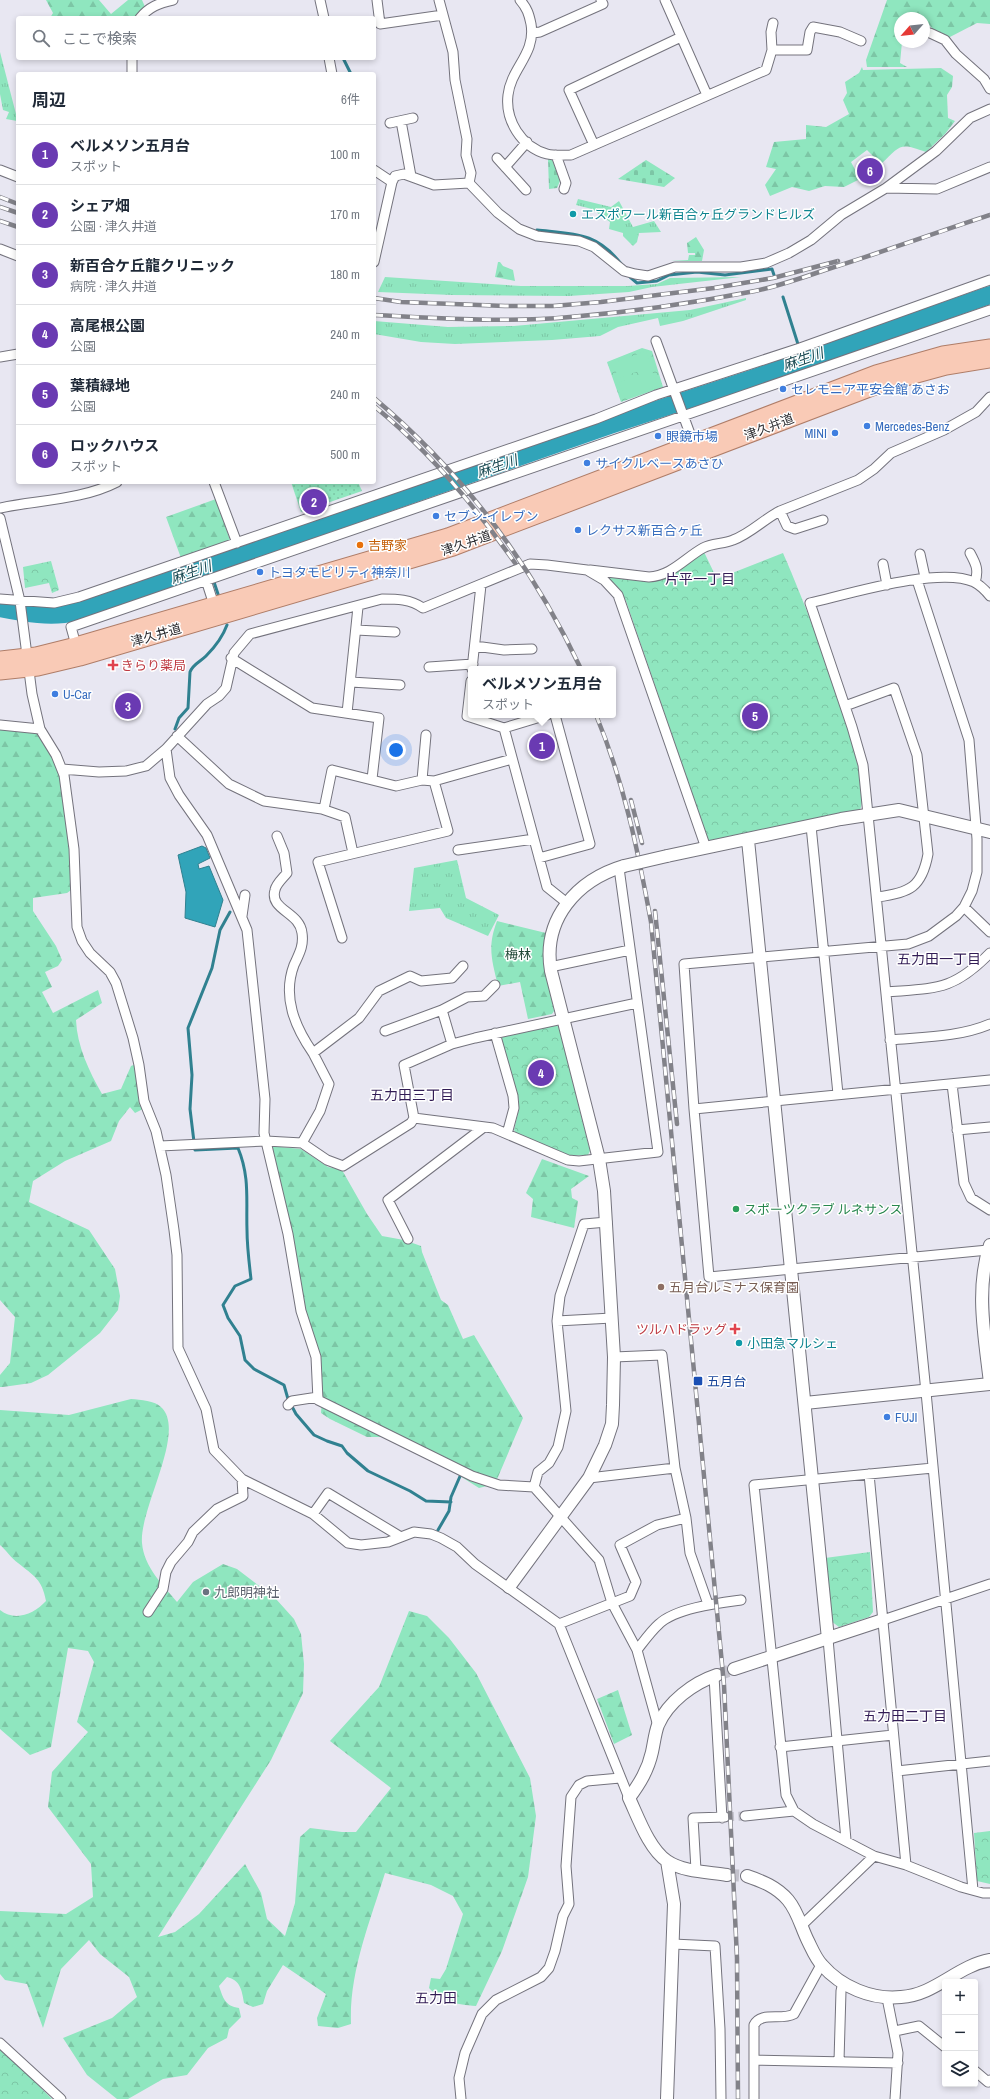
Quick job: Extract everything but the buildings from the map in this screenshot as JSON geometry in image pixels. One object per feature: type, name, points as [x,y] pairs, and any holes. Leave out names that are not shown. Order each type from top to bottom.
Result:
[{"type":"main road","name":"津久井道","points":[[0,672],[76,645],[448,536],[876,372],[943,354],[990,347]]},
{"type":"main road","name":"津久井道","points":[[0,659],[28,662],[80,658],[453,548],[880,385],[946,367],[990,360]]},
{"type":"street","points":[[142,16],[146,10],[162,2],[173,0]]},
{"type":"street","points":[[320,0],[324,16]]},
{"type":"street","points":[[377,0],[380,24],[444,15]]},
{"type":"street","points":[[440,0],[453,52],[455,80],[468,139],[466,155],[471,177],[469,183]]},
{"type":"street","points":[[520,0],[526,6],[533,33],[528,52],[516,72],[508,94],[510,119],[520,136],[537,150],[556,155],[571,155],[766,70],[772,50],[771,32],[773,23]]},
{"type":"street","points":[[533,33],[540,32],[603,4],[601,0]]},
{"type":"street","points":[[665,0],[708,95]]},
{"type":"street","points":[[772,50],[807,50],[810,32],[813,27],[840,32],[861,41]]},
{"type":"street","points":[[930,33],[945,40],[956,54],[984,79],[990,89]]},
{"type":"street","points":[[594,145],[568,90],[681,37]]},
{"type":"street","points":[[132,60],[132,72]]},
{"type":"street","points":[[329,60],[332,72]]},
{"type":"street","points":[[376,253],[392,182],[395,176],[404,174],[434,185],[469,183],[498,213],[519,229],[537,236],[579,241],[594,247],[624,271],[642,276],[648,276],[675,267],[741,268],[766,263],[789,253],[811,240],[842,215],[886,188],[936,151],[970,118],[990,109]]},
{"type":"street","points":[[390,123],[413,118]]},
{"type":"street","points":[[401,121],[411,176]]},
{"type":"street","points":[[505,167],[527,142]]},
{"type":"street","points":[[556,155],[566,183],[564,189]]},
{"type":"street","points":[[497,158],[526,190]]},
{"type":"street","points":[[886,188],[936,189],[990,167]]},
{"type":"street","points":[[0,170],[16,176]]},
{"type":"street","points":[[376,171],[392,182]]},
{"type":"street","points":[[0,249],[16,255]]},
{"type":"street","points":[[0,599],[21,604],[54,603],[78,597],[675,392],[990,280]]},
{"type":"street","points":[[76,645],[71,627],[682,413],[990,310]]},
{"type":"street","points":[[656,341],[693,442]]},
{"type":"street","points":[[0,357],[16,354]]},
{"type":"street","points":[[62,769],[85,772],[126,770],[146,766],[166,749],[207,704],[219,696],[226,688],[231,658],[250,634],[358,607],[382,599],[416,602],[423,608],[530,564],[658,576],[670,571],[704,547],[739,538],[768,516],[858,480],[874,469],[891,453],[944,430],[976,412],[990,397]]},
{"type":"street","points":[[0,508],[38,503],[103,489],[113,484]]},
{"type":"street","points":[[215,484],[237,543]]},
{"type":"street","points":[[780,511],[787,526],[795,529],[823,520]]},
{"type":"street","points":[[0,518],[21,604],[32,694],[40,729],[62,769],[70,808],[74,849],[77,927],[82,941],[90,953],[110,972],[116,983],[140,1065],[146,1109],[156,1131],[166,1175],[177,1255],[178,1348],[206,1409],[214,1450],[242,1479],[313,1514],[348,1543],[361,1545],[388,1542],[414,1532],[431,1534],[442,1538],[457,1547],[475,1564],[559,1624],[620,1778],[646,1836],[667,1861],[674,1904],[667,2099]]},
{"type":"street","points":[[970,553],[978,568],[978,574],[975,582]]},
{"type":"street","points":[[805,1403],[926,1392],[990,1384],[982,1292],[983,1271],[989,1247],[913,1257],[709,1277],[694,1109],[684,964],[908,944],[929,936],[946,924],[964,907],[972,891],[977,872],[976,828],[969,740],[921,579],[920,554]]},
{"type":"street","points":[[883,564],[887,585]]},
{"type":"street","points":[[587,570],[604,580],[618,595],[706,848]]},
{"type":"street","points":[[973,1890],[913,1257],[863,766],[845,706],[810,603],[887,585],[949,576],[975,582],[990,596]]},
{"type":"street","points":[[206,580],[214,605]]},
{"type":"street","points":[[472,666],[481,585]]},
{"type":"street","points":[[347,713],[358,607]]},
{"type":"street","points":[[356,630],[395,632]]},
{"type":"street","points":[[475,646],[504,650],[532,649]]},
{"type":"street","points":[[231,658],[312,708],[379,718],[372,779]]},
{"type":"street","points":[[429,667],[468,667]]},
{"type":"street","points":[[351,682],[400,685]]},
{"type":"street","points":[[845,706],[894,688],[917,755],[928,854],[926,867],[919,882],[900,894],[877,897]]},
{"type":"street","points":[[473,718],[504,728],[537,718]]},
{"type":"street","points":[[539,858],[590,844],[556,718]]},
{"type":"street","points":[[0,725],[40,729]]},
{"type":"street","points":[[504,728],[547,887],[567,903]]},
{"type":"street","points":[[177,736],[229,784],[264,801],[324,809],[345,817],[353,853]]},
{"type":"street","points":[[422,780],[426,736]]},
{"type":"street","points":[[166,749],[170,778],[179,796],[207,836],[247,930],[265,1099],[264,1133],[288,1234],[301,1311],[316,1357],[318,1400],[472,1476],[499,1485],[534,1487],[599,1560],[612,1603],[637,1650],[658,1726]]},
{"type":"street","points":[[324,809],[332,770],[396,786],[422,780],[434,781],[512,759]]},
{"type":"street","points":[[342,938],[318,862],[448,831],[434,781]]},
{"type":"street","points":[[509,1587],[589,1478],[605,1445],[612,1424],[614,1357],[607,1222],[599,1159],[550,967],[551,938],[557,921],[567,903],[575,893],[587,883],[621,867],[869,814],[899,810],[923,814],[990,832]]},
{"type":"street","points":[[811,826],[838,1094]]},
{"type":"street","points":[[277,836],[284,853],[287,873],[275,889],[274,897],[277,904],[296,919],[302,931],[303,943],[290,980],[288,991],[291,1006],[298,1030],[313,1053],[329,1084],[320,1111],[302,1143]]},
{"type":"street","points":[[458,850],[534,839]]},
{"type":"street","points":[[748,840],[790,1270],[805,1403],[846,1840]]},
{"type":"street","points":[[414,1118],[493,1128],[568,1160],[599,1159],[658,1152],[630,950],[621,867]]},
{"type":"street","points":[[242,916],[245,895]]},
{"type":"street","points":[[964,907],[990,932]]},
{"type":"street","points":[[550,967],[630,950]]},
{"type":"street","points":[[886,992],[945,986],[966,975],[990,954]]},
{"type":"street","points":[[313,1053],[359,1018],[379,991],[410,976],[421,981],[452,978],[463,966]]},
{"type":"street","points":[[386,1031],[442,1010],[467,997],[484,996],[495,985]]},
{"type":"street","points":[[160,1146],[266,1141],[302,1143],[327,1160],[343,1166],[411,1123],[414,1118],[404,1065],[452,1044],[494,1033],[637,1002]]},
{"type":"street","points":[[442,1010],[452,1044]]},
{"type":"street","points":[[890,1040],[958,1033],[978,1029],[990,1024]]},
{"type":"street","points":[[494,1033],[513,1096],[514,1108],[507,1134]]},
{"type":"street","points":[[694,1109],[895,1088],[990,1080]]},
{"type":"street","points":[[952,1084],[964,1183],[971,1198],[990,1210]]},
{"type":"street","points":[[957,1130],[990,1126]]},
{"type":"street","points":[[408,1239],[388,1200],[484,1127]]},
{"type":"street","points":[[534,1487],[538,1472],[550,1463],[558,1447],[566,1411],[557,1321],[560,1296],[584,1224],[607,1222]]},
{"type":"street","points":[[557,1321],[612,1318]]},
{"type":"street","points":[[614,1357],[662,1355],[675,1468],[686,1518],[690,1553],[708,1604]]},
{"type":"street","points":[[290,1403],[318,1397]]},
{"type":"street","points":[[589,1478],[675,1468]]},
{"type":"street","points":[[933,1468],[754,1485],[786,1796],[794,1811],[813,1824],[874,1856],[906,1865],[973,1890],[990,1892]]},
{"type":"street","points":[[869,1474],[906,1865]]},
{"type":"street","points":[[148,1612],[163,1589],[166,1572],[171,1562],[188,1542],[193,1532],[217,1509],[244,1496],[242,1479]]},
{"type":"street","points":[[313,1514],[328,1493],[401,1537]]},
{"type":"street","points":[[559,1624],[630,1596],[636,1582],[620,1545],[657,1525],[686,1518]]},
{"type":"street","points":[[734,1669],[990,1584]]},
{"type":"street","points":[[637,1650],[659,1624],[666,1619],[708,1604],[741,1600]]},
{"type":"street","points":[[629,1798],[639,1785],[647,1769],[658,1726],[668,1708],[682,1695],[706,1679],[716,1676],[724,1817],[693,1818],[696,1870]]},
{"type":"street","points":[[780,1747],[893,1735]]},
{"type":"street","points":[[897,1771],[990,1761]]},
{"type":"street","points":[[461,2099],[459,2078],[463,2059],[482,2014],[496,2000],[542,1977],[549,1968],[555,1951],[562,1916],[569,1904],[566,1866],[571,1797],[579,1785],[587,1781],[620,1778]]},
{"type":"street","points":[[745,1816],[794,1811]]},
{"type":"street","points":[[801,1926],[874,1856]]},
{"type":"street","points":[[667,1861],[696,1870],[727,1875]]},
{"type":"street","points":[[746,1876],[767,1882],[788,1900],[795,1911],[821,1965],[843,1982],[857,1990],[887,1998],[919,1994],[969,1966],[990,1960]]},
{"type":"street","points":[[673,1944],[715,1946],[720,2029],[721,2099]]},
{"type":"street","points":[[754,2099],[754,2026],[757,2020],[761,2018],[789,2017],[794,2014],[821,1965]]},
{"type":"street","points":[[839,2061],[841,1991],[843,1982]]},
{"type":"street","points":[[887,1998],[898,2053],[895,2099]]},
{"type":"street","points":[[894,2031],[919,2026],[942,2045]]},
{"type":"street","points":[[0,2043],[61,2099]]},
{"type":"street","points":[[754,2060],[898,2062]]},
{"type":"street","points":[[978,2074],[988,2082],[990,2080]]},
{"type":"green space","points":[[46,0],[99,0],[111,14],[128,0],[142,0],[146,9],[137,16],[51,16],[53,13]]},
{"type":"green space","points":[[887,0],[990,0],[990,24],[977,23],[948,38],[930,26],[930,12],[894,12],[894,48],[901,48],[900,63],[907,67],[867,67],[866,60]]},
{"type":"green space","points":[[0,52],[16,114],[16,121],[6,119],[9,112],[3,110],[0,94]]},
{"type":"green space","points":[[862,67],[863,70],[941,68],[953,76],[952,87],[947,95],[948,118],[955,121],[945,134],[926,152],[905,146],[901,147],[881,164],[867,150],[851,162],[860,179],[844,187],[825,186],[809,191],[792,187],[770,196],[765,185],[776,169],[766,167],[774,142],[806,139],[806,125],[826,127],[849,114],[843,100],[847,93],[845,82],[859,73]]},
{"type":"green space","points":[[548,159],[552,159],[560,181],[557,188],[549,189]]},
{"type":"green space","points":[[646,160],[675,178],[664,187],[618,179]]},
{"type":"green space","points":[[578,199],[611,207],[619,201],[633,227],[654,221],[661,232],[639,233],[637,242],[633,246],[623,236],[623,233],[609,229],[610,222],[592,209],[576,205]]},
{"type":"green space","points":[[696,237],[704,250],[702,261],[670,261],[688,260],[689,255],[695,255],[695,253],[688,253],[687,243]]},
{"type":"green space","points":[[498,262],[513,270],[515,281],[495,277]]},
{"type":"green space","points":[[385,277],[521,286],[628,286],[657,284],[670,278],[741,277],[652,287],[629,292],[569,296],[452,295],[378,292]]},
{"type":"green space","points":[[746,298],[746,300],[683,321],[660,326],[658,318],[618,327],[600,336],[552,340],[455,344],[421,342],[376,334],[376,321],[448,327],[514,326],[690,310]]},
{"type":"green space","points":[[642,348],[652,351],[663,387],[621,402],[607,362]]},
{"type":"green space","points":[[646,351],[651,367],[618,378],[613,363]]},
{"type":"green space","points":[[652,371],[658,386],[625,398],[619,382]]},
{"type":"green space","points":[[292,484],[359,484],[362,491],[301,512]]},
{"type":"green space","points":[[216,499],[230,540],[181,558],[166,517]]},
{"type":"green space","points":[[704,552],[717,579],[783,553],[819,643],[847,724],[857,761],[862,791],[860,810],[712,842],[708,840],[626,601],[621,592],[608,578],[610,574],[649,580]]},
{"type":"green space","points":[[51,561],[59,590],[52,593],[49,583],[25,588],[23,567]]},
{"type":"green space","points":[[15,728],[35,732],[54,759],[62,783],[69,828],[74,888],[67,893],[33,898],[33,911],[56,946],[62,960],[58,966],[45,972],[52,987],[42,992],[53,1013],[98,990],[102,1003],[76,1020],[84,1058],[102,1094],[121,1089],[131,1066],[136,1064],[143,1109],[135,1113],[130,1107],[119,1121],[111,1141],[65,1161],[33,1181],[29,1202],[89,1230],[115,1269],[120,1296],[118,1310],[100,1333],[48,1375],[31,1383],[0,1387],[0,1375],[10,1363],[15,1317],[0,1300],[0,730]]},
{"type":"green space","points":[[457,860],[466,898],[499,915],[488,936],[446,918],[440,908],[409,911],[414,868]]},
{"type":"green space","name":"梅林","points":[[497,921],[546,933],[543,959],[554,1011],[552,1014],[528,1019],[520,982],[498,986],[492,961],[491,946]]},
{"type":"green space","points":[[556,1025],[559,1027],[590,1151],[588,1155],[569,1156],[516,1133],[514,1130],[519,1109],[519,1101],[501,1040],[503,1036]]},
{"type":"green space","points":[[270,1146],[301,1149],[328,1167],[342,1170],[367,1214],[382,1236],[404,1240],[421,1246],[441,1300],[448,1305],[463,1339],[474,1335],[523,1418],[495,1484],[479,1488],[428,1456],[406,1449],[388,1437],[367,1437],[321,1413],[322,1398]]},
{"type":"green space","points":[[542,1159],[589,1176],[571,1189],[572,1198],[578,1201],[574,1228],[531,1217],[533,1199],[526,1193]]},
{"type":"green space","points":[[131,1399],[147,1401],[159,1405],[168,1420],[169,1435],[165,1453],[143,1528],[142,1543],[146,1560],[150,1568],[177,1602],[193,1582],[223,1564],[237,1569],[276,1599],[294,1619],[301,1634],[304,1664],[303,1693],[271,1760],[158,1937],[175,1932],[199,1914],[245,1864],[261,1893],[267,1919],[285,1936],[295,1903],[300,1837],[310,1828],[342,1832],[356,1832],[391,1788],[330,1741],[379,1687],[409,1611],[427,1616],[449,1638],[476,1673],[530,1778],[536,1816],[528,1877],[502,1951],[476,2006],[445,2000],[429,1988],[431,1978],[440,1979],[446,1969],[463,1914],[453,1896],[431,1885],[385,1873],[357,1966],[353,1985],[351,2024],[338,2028],[318,2026],[317,2018],[326,1994],[283,1965],[267,1991],[263,2004],[253,2007],[244,2003],[238,1983],[227,1977],[219,1986],[220,1990],[225,2001],[234,2007],[239,2008],[241,2017],[229,2029],[227,2038],[208,2048],[187,2075],[163,2079],[128,2099],[117,2099],[87,2075],[63,2038],[112,2018],[137,1997],[129,1977],[100,1954],[89,1940],[61,1969],[43,2028],[27,1984],[5,1980],[0,1974],[0,1911],[66,1914],[93,1897],[91,1864],[48,1807],[52,1772],[88,1732],[77,1722],[94,1662],[88,1651],[68,1648],[51,1747],[30,1755],[0,1729],[0,1610],[6,1614],[18,1616],[24,1615],[36,1610],[46,1601],[40,1583],[29,1571],[15,1561],[0,1545],[0,1410],[69,1415]]},
{"type":"green space","points":[[870,1552],[873,1612],[869,1617],[839,1627],[831,1621],[825,1558]]},
{"type":"green space","points":[[618,1690],[632,1735],[614,1744],[597,1699]]},
{"type":"green space","points":[[990,1831],[990,1884],[977,1881],[974,1833]]},
{"type":"green space","points":[[0,2049],[3,2050],[52,2099],[0,2099]]},
{"type":"water","points":[[202,846],[206,848],[210,858],[198,864],[199,869],[209,866],[223,900],[215,927],[185,918],[186,892],[178,855]]},
{"type":"waterway","points":[[344,60],[350,72]]},
{"type":"waterway","points":[[537,230],[574,234],[594,240],[613,254],[622,265]]},
{"type":"waterway","points":[[630,277],[637,283],[657,281],[669,275],[697,272],[725,275],[772,269],[774,275]]},
{"type":"waterway","name":"麻生川","points":[[0,608],[48,615],[76,612],[610,425],[754,378],[990,295]]},
{"type":"waterway","points":[[783,297],[803,360]]},
{"type":"waterway","name":"麻生川","points":[[209,566],[211,571]]},
{"type":"waterway","points":[[214,582],[218,594]]},
{"type":"waterway","points":[[175,729],[179,718],[188,708],[191,669],[212,649],[221,638],[227,625]]},
{"type":"waterway","points":[[194,1142],[190,1109],[192,1075],[188,1028],[212,968],[220,930],[230,912]]},
{"type":"waterway","points":[[194,1147],[195,1150],[238,1148],[242,1159],[247,1189],[247,1242],[251,1279],[235,1286],[223,1305],[228,1318],[240,1336],[245,1360],[254,1369],[284,1385],[288,1399],[296,1414],[314,1435],[342,1446],[347,1453],[368,1471],[410,1491],[426,1501],[451,1502]]},
{"type":"waterway","points":[[438,1530],[449,1511],[451,1497],[461,1474]]},
{"type":"tunnel","points":[[717,1675],[734,1669]]},
{"type":"tunnel","points":[[725,1817],[745,1816]]},
{"type":"tunnel","points":[[727,1875],[747,1876]]},
{"type":"railway","points":[[0,197],[16,203]]},
{"type":"railway","points":[[0,207],[16,212]]},
{"type":"railway","points":[[376,315],[521,320],[616,313],[686,303],[755,291],[782,284],[990,215]]},
{"type":"railway","points":[[0,221],[16,226]]},
{"type":"railway","points":[[376,298],[401,302],[505,306],[553,306],[601,302],[714,288],[773,278],[838,261]]},
{"type":"railway","points":[[376,400],[437,457],[492,522],[540,593],[562,631],[580,666]]},
{"type":"railway","points":[[376,408],[413,441],[450,480],[484,521],[515,563]]},
{"type":"railway","points":[[597,718],[615,766],[629,817],[651,922],[724,1685],[737,1958],[738,2099]]},
{"type":"railway","points":[[631,800],[642,843]]},
{"type":"railway","points":[[655,911],[677,1124]]},
{"type":"place","name":"ロックハウス","points":[[870,171]]},
{"type":"place","name":"エスポワール新百合ヶ丘グランドヒルズ","points":[[573,214]]},
{"type":"place","name":"セレモニア平安会館 あさお","points":[[783,389]]},
{"type":"place","name":"Mercedes-Benz","points":[[867,426]]},
{"type":"place","name":"MINI","points":[[835,433]]},
{"type":"place","name":"眼鏡市場","points":[[658,436]]},
{"type":"place","name":"サイクルベースあさひ","points":[[587,463]]},
{"type":"place","name":"シェア畑","points":[[314,502]]},
{"type":"place","name":"セブン-イレブン","points":[[436,516]]},
{"type":"place","name":"レクサス新百合ヶ丘","points":[[578,530]]},
{"type":"place","name":"吉野家","points":[[360,545]]},
{"type":"place","name":"トヨタモビリティ神奈川","points":[[260,572]]},
{"type":"place","name":"きらり薬局","points":[[113,665]]},
{"type":"place","name":"U-Car","points":[[55,694]]},
{"type":"place","name":"新百合ケ丘龍クリニック","points":[[128,706]]},
{"type":"place","name":"葉積緑地","points":[[755,716]]},
{"type":"place","name":"ベルメソン五月台","points":[[542,746]]},
{"type":"place","name":"高尾根公園","points":[[541,1073]]},
{"type":"place","name":"スポーツクラブ ルネサンス","points":[[736,1209]]},
{"type":"place","name":"五月台ルミナス保育園","points":[[661,1287]]},
{"type":"place","name":"ツルハドラッグ","points":[[735,1329]]},
{"type":"place","name":"小田急マルシェ","points":[[739,1343]]},
{"type":"place","name":"五月台","points":[[698,1381]]},
{"type":"place","name":"FUJI","points":[[887,1417]]},
{"type":"place","name":"九郎明神社","points":[[206,1592]]},
{"type":"district","name":"片平一丁目","points":[[700,579]]},
{"type":"district","name":"五力田一丁目","points":[[939,959]]},
{"type":"district","name":"五力田三丁目","points":[[412,1095]]},
{"type":"district","name":"五力田二丁目","points":[[905,1716]]},
{"type":"district","name":"五力田","points":[[436,1998]]}]
